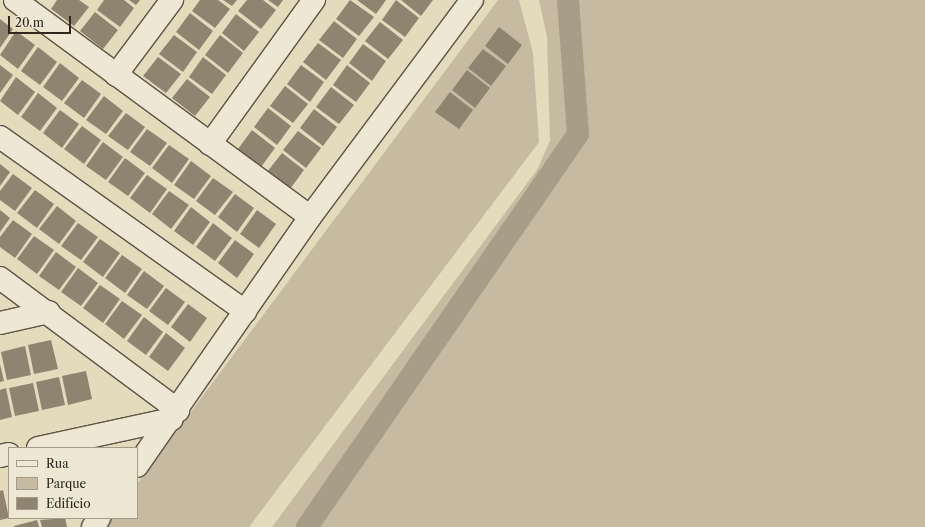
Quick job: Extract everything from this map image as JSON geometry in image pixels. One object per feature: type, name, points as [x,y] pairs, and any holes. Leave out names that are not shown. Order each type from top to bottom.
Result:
[{"type":"street","points":[[116,76],[172,0]]},
{"type":"street","points":[[210,144],[314,0]]},
{"type":"street","points":[[138,465],[175,415],[310,217],[472,0]]},
{"type":"street","points":[[21,2],[116,76],[310,217]]},
{"type":"street","points":[[0,137],[245,311]]},
{"type":"street","points":[[0,278],[49,312],[175,415]]},
{"type":"street","points":[[0,323],[49,312]]},
{"type":"street","points":[[42,447],[175,415]]},
{"type":"green space","points":[[498,0],[519,0],[533,53],[539,142],[249,527],[105,527],[111,519],[138,519],[138,483]]},
{"type":"green space","points":[[539,0],[925,0],[925,527],[272,527],[537,170],[550,141],[547,37]]},
{"type":"building","points":[[57,0],[79,0],[89,7],[74,26],[51,9]]},
{"type":"building","points":[[104,0],[124,0],[134,8],[120,27],[97,10]]},
{"type":"building","points":[[129,0],[140,0],[136,5]]},
{"type":"building","points":[[200,0],[218,0],[230,9],[215,28],[192,11]]},
{"type":"building","points":[[223,0],[237,0],[232,6]]},
{"type":"building","points":[[247,0],[263,0],[276,10],[261,29],[238,11]]},
{"type":"building","points":[[268,0],[283,0],[278,7]]},
{"type":"building","points":[[350,0],[374,17],[359,36],[336,19]]},
{"type":"building","points":[[357,0],[386,0],[376,14]]},
{"type":"building","points":[[396,0],[419,18],[405,37],[382,20]]},
{"type":"building","points":[[401,0],[433,0],[421,16]]},
{"type":"building","points":[[95,12],[118,30],[103,49],[80,31]]},
{"type":"building","points":[[190,13],[213,31],[199,50],[176,32]]},
{"type":"building","points":[[236,14],[259,32],[244,51],[222,33]]},
{"type":"building","points":[[0,19],[13,29],[0,48]]},
{"type":"building","points":[[334,21],[357,39],[343,58],[319,40]]},
{"type":"building","points":[[380,22],[403,40],[388,59],[365,41]]},
{"type":"building","points":[[499,27],[522,45],[508,64],[485,46]]},
{"type":"building","points":[[16,31],[35,45],[18,69],[0,55]]},
{"type":"building","points":[[174,35],[197,52],[183,72],[159,54]]},
{"type":"building","points":[[220,35],[243,53],[228,73],[205,55]]},
{"type":"building","points":[[318,43],[341,60],[326,80],[303,62]]},
{"type":"building","points":[[363,44],[386,61],[372,81],[349,63]]},
{"type":"building","points":[[38,47],[57,62],[40,85],[21,71]]},
{"type":"building","points":[[483,49],[506,66],[491,86],[468,68]]},
{"type":"building","points":[[158,57],[181,74],[166,93],[143,76]]},
{"type":"building","points":[[203,57],[226,75],[212,94],[189,77]]},
{"type":"building","points":[[60,63],[79,78],[62,101],[43,87]]},
{"type":"building","points":[[0,65],[13,75],[0,93]]},
{"type":"building","points":[[301,65],[324,82],[310,102],[287,84]]},
{"type":"building","points":[[347,65],[370,83],[356,102],[333,85]]},
{"type":"building","points":[[467,70],[490,88],[475,108],[452,90]]},
{"type":"building","points":[[16,77],[35,92],[18,115],[0,101]]},
{"type":"building","points":[[187,79],[210,97],[195,116],[172,98]]},
{"type":"building","points":[[82,80],[101,94],[84,118],[64,103]]},
{"type":"building","points":[[285,86],[308,104],[293,123],[270,106]]},
{"type":"building","points":[[331,87],[354,105],[339,124],[316,107]]},
{"type":"building","points":[[450,92],[473,110],[459,129],[435,112]]},
{"type":"building","points":[[38,93],[57,108],[40,131],[21,117]]},
{"type":"building","points":[[104,96],[123,111],[106,134],[86,120]]},
{"type":"building","points":[[268,108],[291,126],[277,145],[254,127]]},
{"type":"building","points":[[314,109],[337,127],[323,146],[300,128]]},
{"type":"building","points":[[60,110],[79,124],[62,148],[43,133]]},
{"type":"building","points":[[126,113],[145,127],[128,150],[108,136]]},
{"type":"building","points":[[82,126],[101,140],[84,164],[64,149]]},
{"type":"building","points":[[147,129],[167,143],[150,166],[130,152]]},
{"type":"building","points":[[252,130],[275,148],[261,167],[238,149]]},
{"type":"building","points":[[298,131],[321,148],[306,168],[283,150]]},
{"type":"building","points":[[103,142],[123,157],[106,180],[86,166]]},
{"type":"building","points":[[169,145],[189,159],[172,183],[152,168]]},
{"type":"building","points":[[282,153],[304,170],[290,189],[267,172]]},
{"type":"building","points":[[125,158],[145,173],[128,196],[108,182]]},
{"type":"building","points":[[191,161],[211,176],[194,199],[174,185]]},
{"type":"building","points":[[0,164],[10,172],[0,186]]},
{"type":"building","points":[[13,174],[32,188],[15,211],[0,200],[0,191]]},
{"type":"building","points":[[147,175],[167,189],[150,213],[130,198]]},
{"type":"building","points":[[213,178],[233,192],[215,215],[196,201]]},
{"type":"building","points":[[35,190],[54,204],[37,228],[17,213]]},
{"type":"building","points":[[169,191],[189,205],[171,229],[152,214]]},
{"type":"building","points":[[235,194],[254,208],[237,232],[218,217]]},
{"type":"building","points":[[57,206],[76,221],[59,244],[39,229]]},
{"type":"building","points":[[191,207],[210,222],[193,245],[174,231]]},
{"type":"building","points":[[0,210],[10,218],[0,232]]},
{"type":"building","points":[[257,210],[276,224],[259,248],[240,234]]},
{"type":"building","points":[[13,220],[32,234],[15,258],[0,247],[0,237]]},
{"type":"building","points":[[78,223],[98,237],[81,260],[61,246]]},
{"type":"building","points":[[213,223],[232,238],[215,261],[196,247]]},
{"type":"building","points":[[34,236],[54,250],[37,274],[17,259]]},
{"type":"building","points":[[100,239],[120,253],[103,277],[83,262]]},
{"type":"building","points":[[235,240],[254,254],[237,278],[218,263]]},
{"type":"building","points":[[56,252],[76,267],[59,290],[39,276]]},
{"type":"building","points":[[122,255],[142,269],[125,293],[105,278]]},
{"type":"building","points":[[78,268],[98,283],[81,306],[61,292]]},
{"type":"building","points":[[144,271],[164,286],[147,309],[127,295]]},
{"type":"building","points":[[100,285],[120,299],[103,323],[83,308]]},
{"type":"building","points":[[166,288],[185,302],[168,325],[149,311]]},
{"type":"building","points":[[122,301],[142,315],[124,339],[105,324]]},
{"type":"building","points":[[188,304],[207,318],[190,342],[171,327]]},
{"type":"building","points":[[144,317],[163,332],[146,355],[127,341]]},
{"type":"building","points":[[166,333],[185,348],[168,371],[149,357]]},
{"type":"building","points":[[51,340],[58,369],[34,374],[28,345]]},
{"type":"building","points":[[25,346],[31,375],[7,380],[1,352]]},
{"type":"building","points":[[0,364],[4,381],[0,382]]},
{"type":"building","points":[[86,371],[92,399],[68,405],[62,376]]},
{"type":"building","points":[[59,377],[65,405],[42,410],[36,382]]},
{"type":"building","points":[[33,383],[39,411],[15,416],[9,388]]},
{"type":"building","points":[[6,388],[12,417],[0,420],[0,390]]},
{"type":"building","points":[[3,490],[8,518],[0,520],[0,491]]},
{"type":"building","points":[[65,519],[67,527],[42,527],[40,520]]},
{"type":"building","points":[[37,520],[39,527],[14,527],[14,526]]},
{"type":"waterway","points":[[307,527],[578,134],[568,0]]}]
